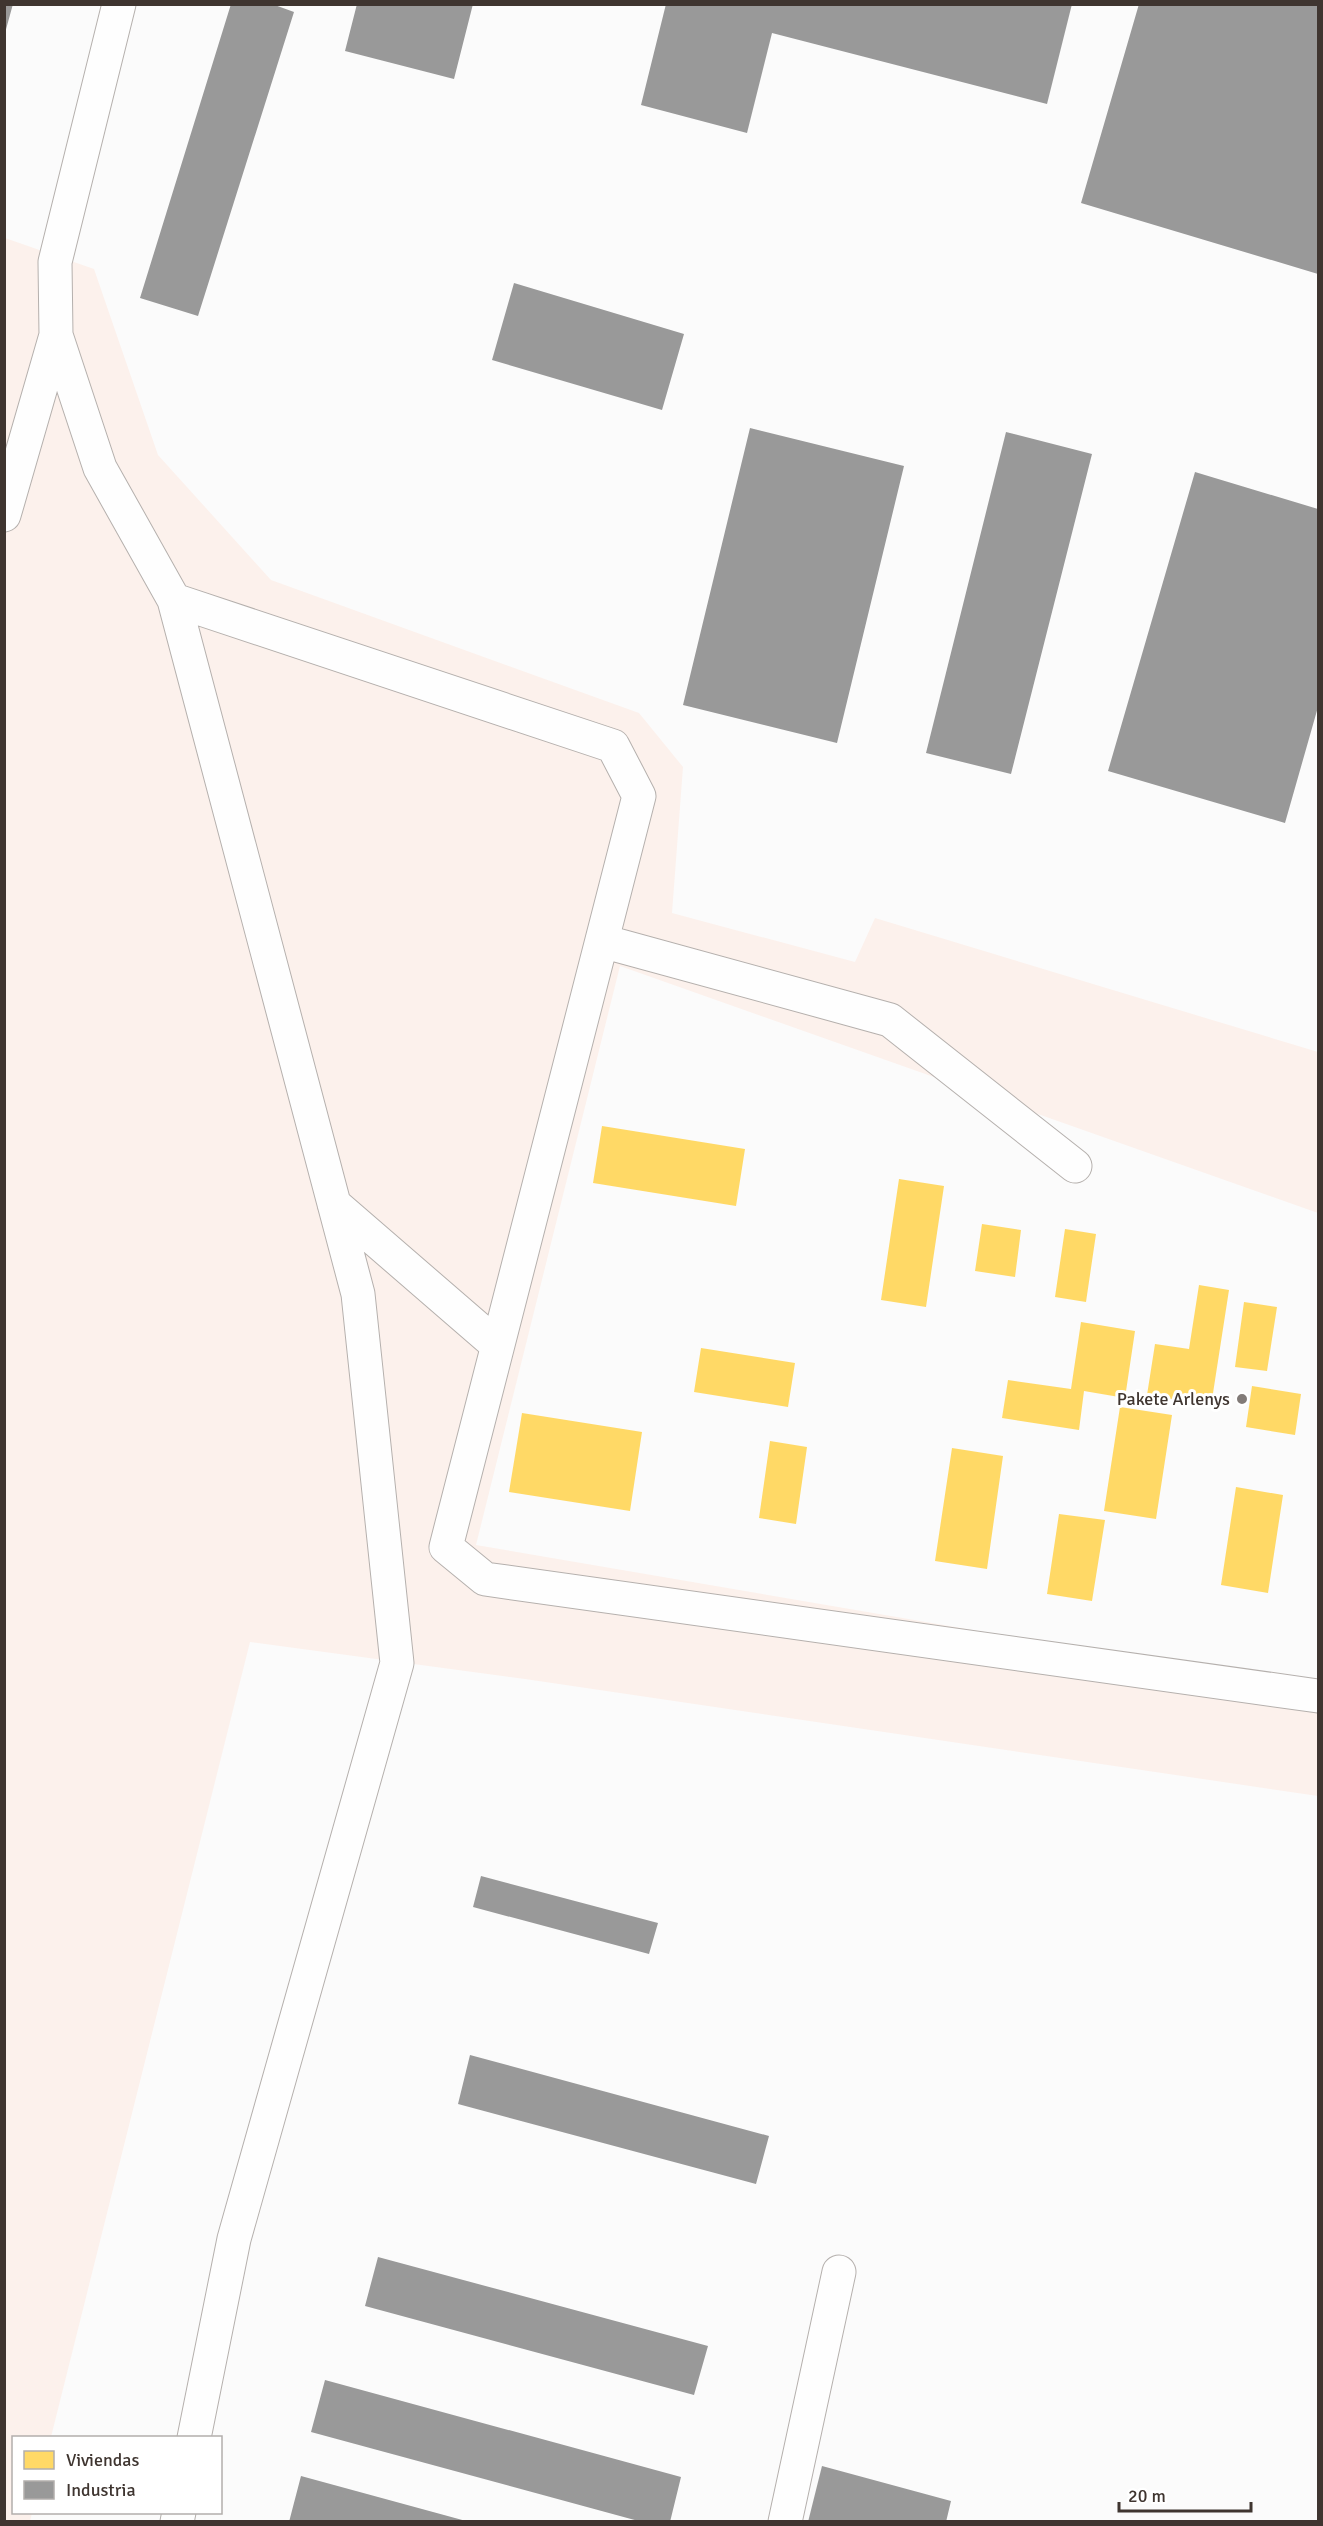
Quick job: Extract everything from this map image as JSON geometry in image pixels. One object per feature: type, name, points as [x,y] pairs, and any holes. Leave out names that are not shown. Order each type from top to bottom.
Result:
[{"type":"street","points":[[4,515],[56,335],[55,262],[119,4]]},
{"type":"street","points":[[56,335],[100,468],[174,600],[358,1293],[397,1663],[234,2239],[194,2436]]},
{"type":"street","points":[[174,600],[613,746],[639,796],[446,1547],[485,1580],[1318,1696]]},
{"type":"street","points":[[602,942],[890,1020],[1075,1166]]},
{"type":"street","points":[[334,1204],[497,1345]]},
{"type":"street","points":[[785,2522],[839,2272]]},
{"type":"shaded area","points":[[5,238],[94,269],[158,455],[271,580],[639,713],[683,767],[672,913],[855,962],[875,918],[1318,1052],[1318,1213],[620,966],[476,1545],[1318,1689],[1318,1796],[525,1679],[250,1642],[51,2436],[12,2436],[12,2514],[32,2514],[30,2521],[5,2522]]},
{"type":"building: Viviendas","points":[[602,1126],[745,1149],[736,1206],[593,1183]]},
{"type":"building: Viviendas","points":[[899,1179],[944,1186],[926,1307],[881,1300]]},
{"type":"building: Viviendas","points":[[982,1224],[1021,1230],[1015,1277],[975,1271]]},
{"type":"building: Viviendas","points":[[1065,1229],[1096,1234],[1086,1302],[1055,1297]]},
{"type":"building: Viviendas","points":[[1199,1285],[1229,1290],[1211,1406],[1147,1395],[1155,1344],[1189,1349]]},
{"type":"building: Viviendas","points":[[1244,1302],[1277,1307],[1267,1371],[1235,1367]]},
{"type":"building: Viviendas","points":[[1081,1322],[1135,1331],[1125,1398],[1084,1391],[1079,1430],[1002,1418],[1008,1380],[1071,1389]]},
{"type":"building: Viviendas","points":[[701,1348],[795,1363],[788,1407],[694,1392]]},
{"type":"building: Viviendas","points":[[1252,1386],[1301,1394],[1295,1435],[1246,1427]]},
{"type":"building: Viviendas","points":[[1120,1407],[1172,1415],[1156,1519],[1104,1511]]},
{"type":"building: Viviendas","points":[[522,1413],[642,1432],[630,1511],[509,1492]]},
{"type":"building: Viviendas","points":[[770,1441],[807,1447],[796,1524],[759,1518]]},
{"type":"building: Viviendas","points":[[952,1448],[1003,1456],[987,1569],[935,1561]]},
{"type":"building: Viviendas","points":[[1236,1487],[1283,1495],[1268,1593],[1221,1585]]},
{"type":"building: Viviendas","points":[[1059,1514],[1105,1520],[1092,1601],[1047,1594]]},
{"type":"building: Industria","points":[[4,4],[13,4],[5,33],[4,32]]},
{"type":"building: Industria","points":[[231,4],[272,4],[294,12],[198,316],[140,298]]},
{"type":"building: Industria","points":[[357,4],[473,4],[454,79],[345,51]]},
{"type":"building: Industria","points":[[666,4],[1072,4],[1047,104],[772,33],[747,133],[641,105]]},
{"type":"building: Industria","points":[[1139,4],[1318,4],[1318,274],[1081,203]]},
{"type":"building: Industria","points":[[514,283],[684,334],[662,410],[492,360]]},
{"type":"building: Industria","points":[[750,428],[904,466],[837,743],[683,705]]},
{"type":"building: Industria","points":[[1006,432],[1092,454],[1011,774],[926,753]]},
{"type":"building: Industria","points":[[1195,472],[1318,509],[1318,707],[1285,823],[1108,771]]},
{"type":"building: Industria","points":[[481,1876],[658,1923],[649,1954],[473,1907]]},
{"type":"building: Industria","points":[[470,2055],[769,2136],[756,2184],[458,2104]]},
{"type":"building: Industria","points":[[378,2257],[708,2346],[694,2395],[365,2306]]},
{"type":"building: Industria","points":[[325,2380],[681,2477],[670,2522],[642,2522],[311,2432]]},
{"type":"building: Industria","points":[[822,2466],[951,2501],[946,2522],[808,2522]]},
{"type":"building: Industria","points":[[301,2476],[466,2521],[466,2522],[289,2522]]},
{"type":"place","name":"Pakete Arlenys","points":[[1242,1399]]}]
